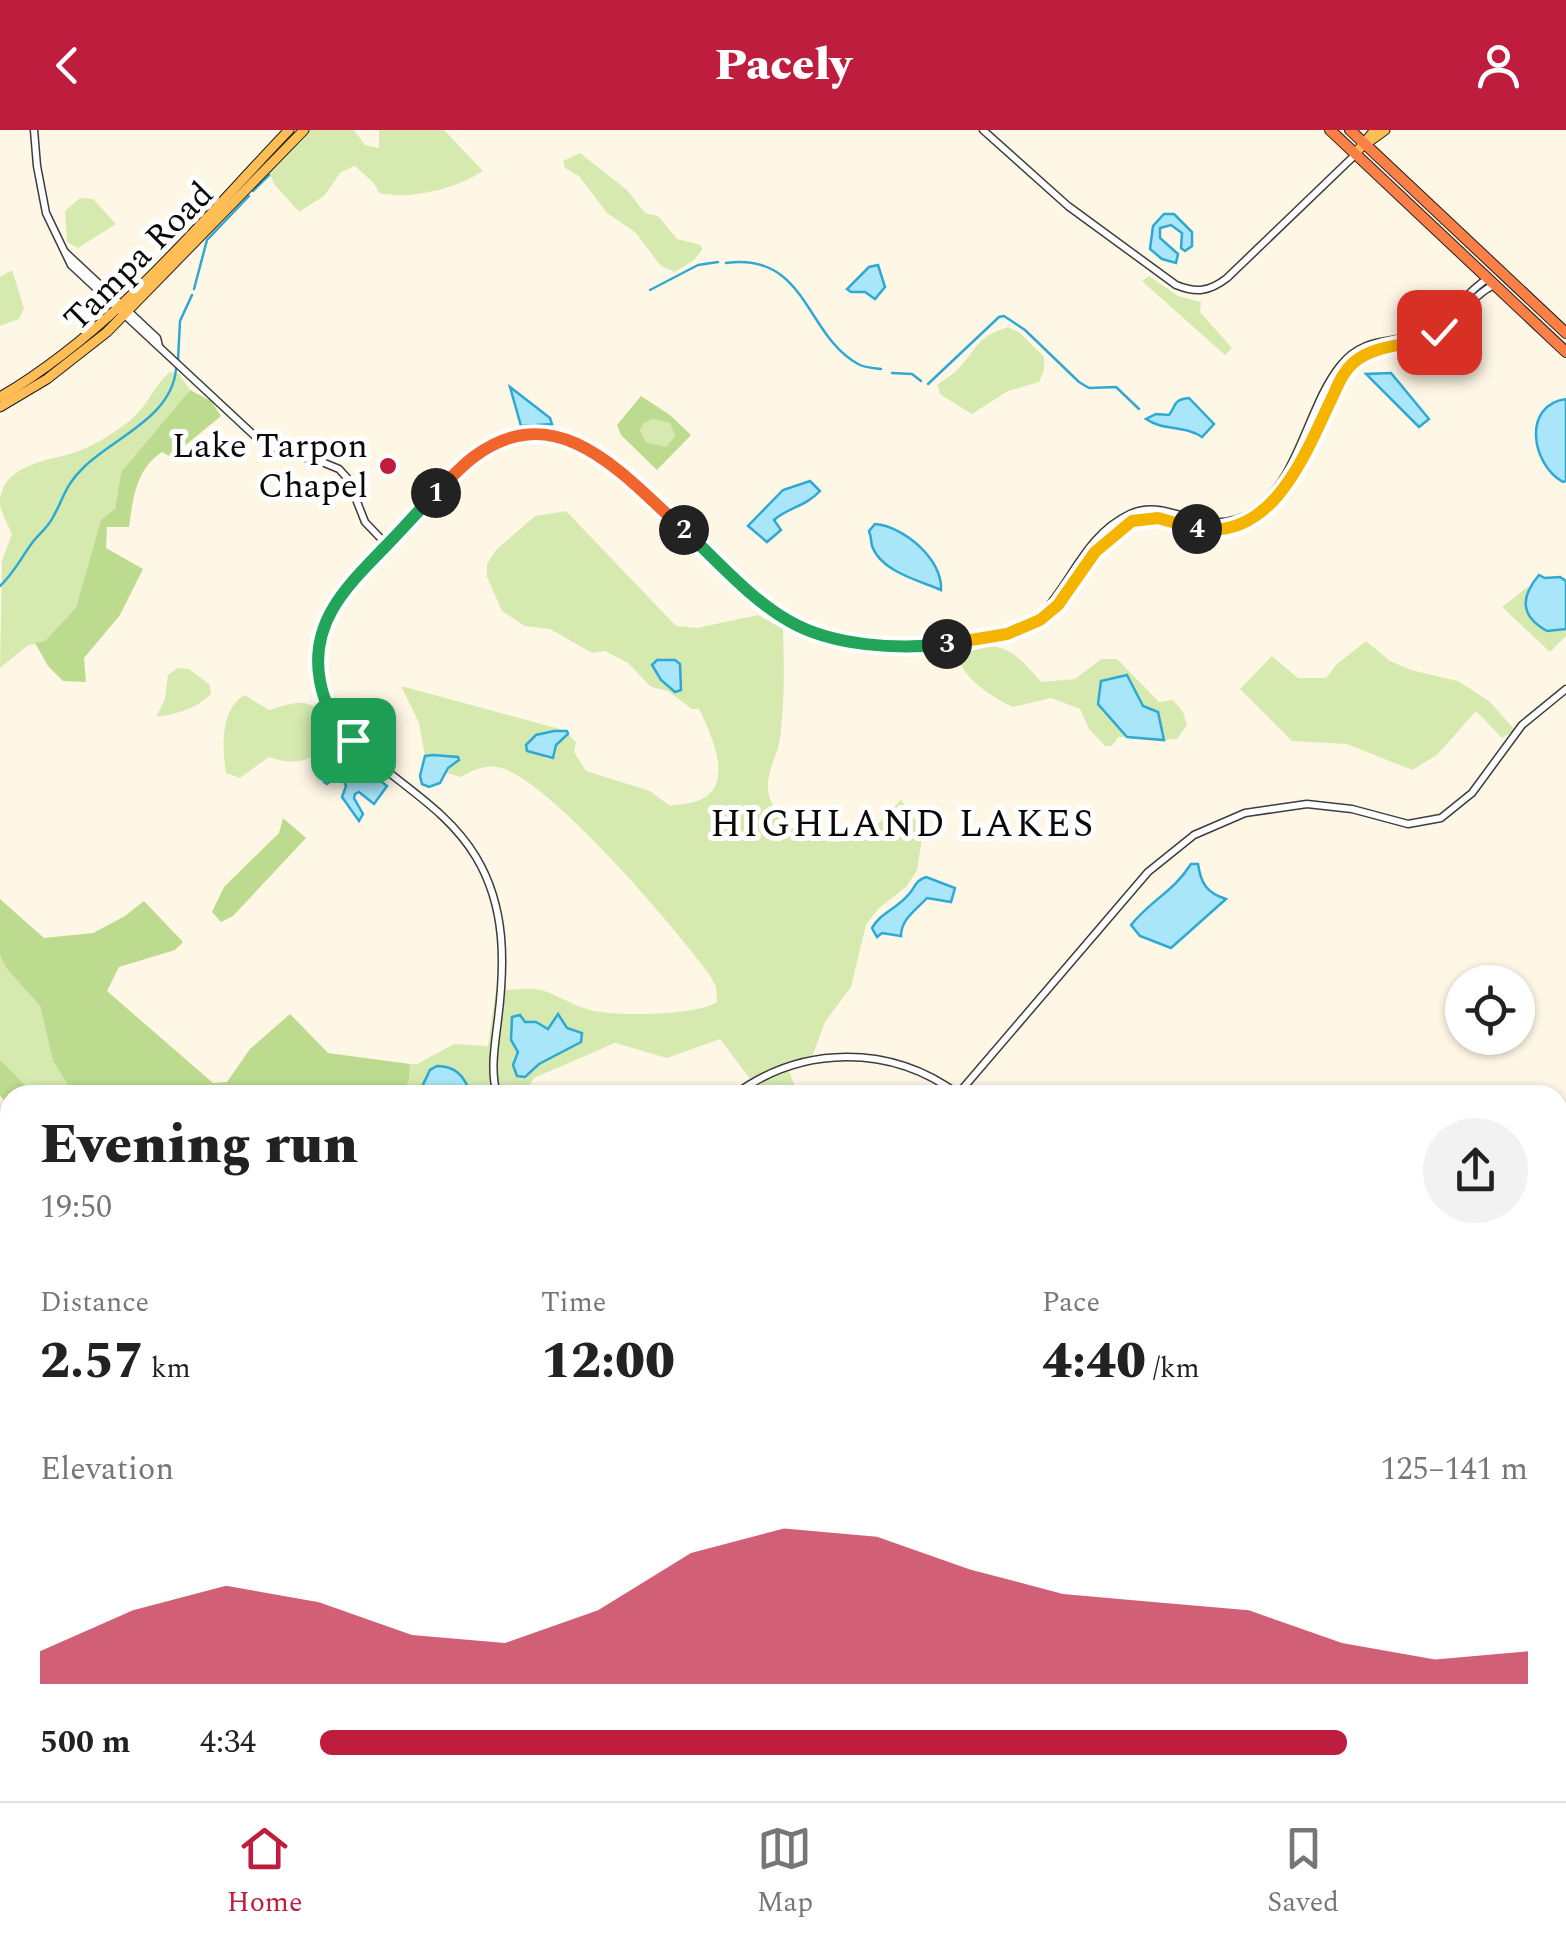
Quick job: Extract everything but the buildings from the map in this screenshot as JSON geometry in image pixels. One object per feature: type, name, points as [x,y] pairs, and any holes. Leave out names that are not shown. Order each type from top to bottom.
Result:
[{"type":"highway","points":[[1330,130],[1566,352]]},
{"type":"highway","points":[[1350,130],[1564,331]]},
{"type":"highway","points":[[1439,232],[1487,268],[1499,269]]},
{"type":"highway","points":[[1492,281],[1500,280],[1564,331]]},
{"type":"highway","points":[[1546,332],[1553,332],[1566,344]]},
{"type":"main road","name":"Tampa Road","points":[[0,397],[66,354],[123,310],[289,130]]},
{"type":"main road","name":"Tampa Road","points":[[0,407],[65,366],[304,130]]},
{"type":"main road","points":[[1360,158],[1374,130]]},
{"type":"main road","points":[[1365,144],[1385,130]]},
{"type":"street","points":[[34,130],[41,196],[51,228],[64,251],[258,440],[287,454],[339,469],[348,478],[366,522],[387,545]]},
{"type":"street","points":[[983,130],[1044,186],[1176,284],[1195,291],[1207,290],[1226,278],[1360,158]]},
{"type":"street","points":[[496,1085],[494,1061],[503,948],[499,915],[485,875],[469,846],[446,818],[344,731],[320,684],[318,652],[327,616],[346,588],[476,455],[507,440],[533,435],[579,443],[604,458],[772,610],[820,635],[866,644],[938,645],[1007,634],[1030,625],[1053,600],[1086,550],[1125,516],[1150,510],[1214,523],[1232,520],[1257,508],[1280,478],[1344,361],[1365,345],[1430,329],[1492,281]]},
{"type":"street","points":[[966,1085],[1142,879],[1180,845],[1228,819],[1278,806],[1338,806],[1408,824],[1441,818],[1472,793],[1522,725],[1566,689]]},
{"type":"street","points":[[752,1085],[785,1067],[847,1056],[876,1058],[912,1068],[942,1085]]},
{"type":"green space","points":[[310,130],[354,130],[365,145],[379,148],[379,130],[444,130],[483,171],[432,191],[392,195],[379,193],[355,166],[341,172],[324,196],[299,212],[269,173]]},
{"type":"green space","points":[[580,153],[627,190],[645,213],[658,216],[677,239],[701,245],[702,250],[694,260],[675,272],[661,266],[635,232],[607,213],[579,176],[565,168],[563,161]]},
{"type":"green space","points":[[80,198],[93,199],[116,224],[78,248],[67,242],[65,211]]},
{"type":"green space","points":[[12,270],[24,308],[19,319],[0,326],[0,277]]},
{"type":"green space","points":[[1149,276],[1178,296],[1201,302],[1200,312],[1232,348],[1225,355],[1142,281]]},
{"type":"green space","points":[[1008,327],[1020,333],[1044,357],[1039,382],[1008,391],[972,414],[941,395],[937,385],[957,370],[983,339]]},
{"type":"green space","points":[[170,372],[179,374],[190,390],[121,472],[115,509],[97,536],[76,609],[45,641],[27,646],[0,668],[2,560],[12,534],[0,505],[8,480],[28,466],[82,450],[113,433],[138,413]]},
{"type":"green space","points":[[190,390],[211,401],[221,416],[171,457],[162,452],[153,459],[137,485],[129,527],[107,527],[106,548],[143,569],[120,615],[84,658],[86,682],[63,681],[48,666],[35,643],[45,641],[76,608],[101,520],[115,509],[121,472]]},
{"type":"green space","points":[[641,396],[691,435],[657,470],[621,435],[617,425]],"holes":[[[653,419],[670,423],[675,436],[666,447],[646,442],[640,431],[644,423]]]},
{"type":"green space","points":[[653,419],[670,423],[675,436],[666,447],[646,442],[640,432],[644,423]]},
{"type":"green space","points":[[566,511],[676,626],[697,628],[758,615],[783,629],[782,725],[768,783],[769,797],[785,821],[811,837],[841,842],[867,832],[901,800],[916,821],[922,838],[917,870],[907,886],[878,909],[866,925],[851,987],[825,1022],[812,1057],[751,1080],[720,1039],[667,1058],[615,1043],[534,1078],[529,1085],[498,1085],[496,1062],[503,990],[542,990],[586,1009],[614,1013],[673,1012],[717,1002],[716,987],[709,974],[669,924],[609,857],[546,796],[519,776],[497,767],[482,768],[461,777],[446,773],[448,767],[456,764],[425,756],[419,723],[401,686],[567,731],[537,735],[527,751],[547,759],[555,756],[556,745],[568,734],[576,742],[574,752],[586,771],[650,791],[670,806],[702,799],[717,781],[717,756],[699,709],[692,709],[668,691],[651,687],[628,663],[605,651],[592,653],[550,629],[525,626],[502,611],[487,577],[487,564],[496,550],[535,516]]},
{"type":"green space","points":[[1529,586],[1527,606],[1536,622],[1547,631],[1566,629],[1566,636],[1550,652],[1502,607]]},
{"type":"green space","points":[[1366,641],[1390,661],[1458,681],[1489,701],[1515,730],[1502,738],[1476,711],[1437,755],[1412,770],[1347,744],[1292,741],[1240,689],[1272,656],[1298,678],[1326,678]]},
{"type":"green space","points":[[989,646],[1012,653],[1041,682],[1075,679],[1101,659],[1117,659],[1159,702],[1173,700],[1187,725],[1177,739],[1164,740],[1161,727],[1140,704],[1127,676],[1101,681],[1098,704],[1127,737],[1118,737],[1112,746],[1105,746],[1089,729],[1080,709],[1051,698],[1013,707],[979,686],[965,672],[957,655]]},
{"type":"green space","points":[[178,668],[189,669],[210,685],[211,694],[186,710],[156,717],[165,699],[168,675]]},
{"type":"green space","points":[[245,695],[269,710],[299,703],[320,711],[328,732],[317,753],[289,762],[269,757],[240,778],[226,773],[227,719]]},
{"type":"green space","points":[[283,818],[306,838],[233,916],[221,922],[212,912],[224,887],[279,833]]},
{"type":"green space","points":[[0,899],[44,938],[93,933],[144,901],[183,942],[175,950],[119,967],[107,991],[213,1083],[227,1082],[250,1049],[290,1014],[328,1053],[410,1064],[409,1081],[406,1085],[68,1085],[53,1061],[40,1006],[6,968],[0,955]]},
{"type":"green space","points":[[0,955],[6,968],[40,1006],[53,1061],[68,1085],[25,1085],[0,1060]]},
{"type":"green space","points":[[499,990],[495,1085],[468,1085],[450,1066],[428,1074],[422,1085],[406,1085],[410,1064],[454,1044],[488,1046]]},
{"type":"green space","points":[[0,1060],[25,1085],[0,1085]]},
{"type":"green space","points":[[806,1063],[789,1072],[795,1085],[754,1084]]},
{"type":"water","points":[[1164,214],[1174,214],[1192,232],[1192,246],[1185,251],[1181,248],[1182,233],[1171,225],[1160,228],[1160,238],[1178,254],[1176,263],[1162,259],[1150,249],[1153,226]]},
{"type":"water","points":[[878,265],[885,287],[875,299],[865,292],[847,289],[869,267]]},
{"type":"water","points":[[1391,373],[1429,419],[1419,427],[1366,374]]},
{"type":"water","points":[[510,387],[550,418],[552,424],[521,426]]},
{"type":"water","points":[[1189,398],[1214,424],[1202,437],[1146,419],[1156,414],[1169,415],[1177,402]]},
{"type":"water","points":[[1566,399],[1563,482],[1544,462],[1536,436],[1542,412]]},
{"type":"water","points":[[810,481],[820,491],[774,520],[781,530],[767,542],[748,526],[783,490]]},
{"type":"water","points":[[875,524],[897,531],[919,546],[935,567],[941,590],[884,563],[872,546],[869,531]]},
{"type":"water","points":[[1539,575],[1566,581],[1566,629],[1547,631],[1527,612],[1526,597]]},
{"type":"water","points":[[657,660],[675,660],[680,664],[681,690],[675,692],[661,680],[652,665]]},
{"type":"water","points":[[1127,675],[1143,706],[1158,712],[1164,740],[1127,737],[1098,704],[1101,681]]},
{"type":"water","points":[[554,731],[568,734],[556,745],[553,758],[527,751],[526,745],[536,735]]},
{"type":"water","points":[[425,756],[459,760],[448,768],[440,783],[429,787],[422,784],[420,776]]},
{"type":"water","points":[[341,759],[387,786],[374,804],[359,792],[355,794],[363,814],[359,821],[342,797],[346,786],[343,779],[324,782]]},
{"type":"water","points":[[1191,864],[1198,864],[1210,891],[1226,899],[1171,948],[1140,936],[1131,925]]},
{"type":"water","points":[[926,877],[955,888],[951,902],[927,898],[906,920],[901,936],[882,933],[877,937],[872,928],[875,923]]},
{"type":"water","points":[[558,1014],[567,1028],[582,1033],[581,1042],[539,1064],[525,1077],[517,1076],[513,1065],[518,1052],[511,1040],[512,1017],[520,1015],[525,1022],[536,1022],[548,1029]]},
{"type":"water","points":[[437,1066],[450,1068],[467,1085],[423,1085],[430,1070]]},
{"type":"waterway","points":[[253,191],[269,175]]},
{"type":"waterway","points":[[194,289],[207,240],[249,196]]},
{"type":"waterway","points":[[650,290],[698,265],[718,262]]},
{"type":"waterway","points":[[726,263],[753,263],[773,270],[789,282],[840,351],[861,365],[881,369]]},
{"type":"waterway","points":[[178,360],[180,321],[192,295]]},
{"type":"waterway","points":[[928,384],[1004,316],[1025,330],[1079,382],[1089,388],[1116,387],[1139,409]]},
{"type":"waterway","points":[[0,586],[50,522],[78,474],[140,425],[164,400],[176,369]]},
{"type":"waterway","points":[[892,373],[912,374],[921,381]]},
{"type":"place","name":"Lake Tarpon Chapel","points":[[388,466]]},
{"type":"district","name":"HIGHLAND LAKES","points":[[903,825]]},
{"type":"route","points":[[353,740],[335,720],[320,684],[318,652],[327,616],[350,582],[459,470],[498,443],[525,436],[552,436],[596,452],[766,605],[820,635],[866,644],[974,641],[1020,630],[1040,620],[1058,605],[1095,552],[1132,521],[1158,518],[1211,531],[1234,528],[1256,518],[1280,494],[1350,366],[1376,350],[1417,343],[1439,332]]}]
